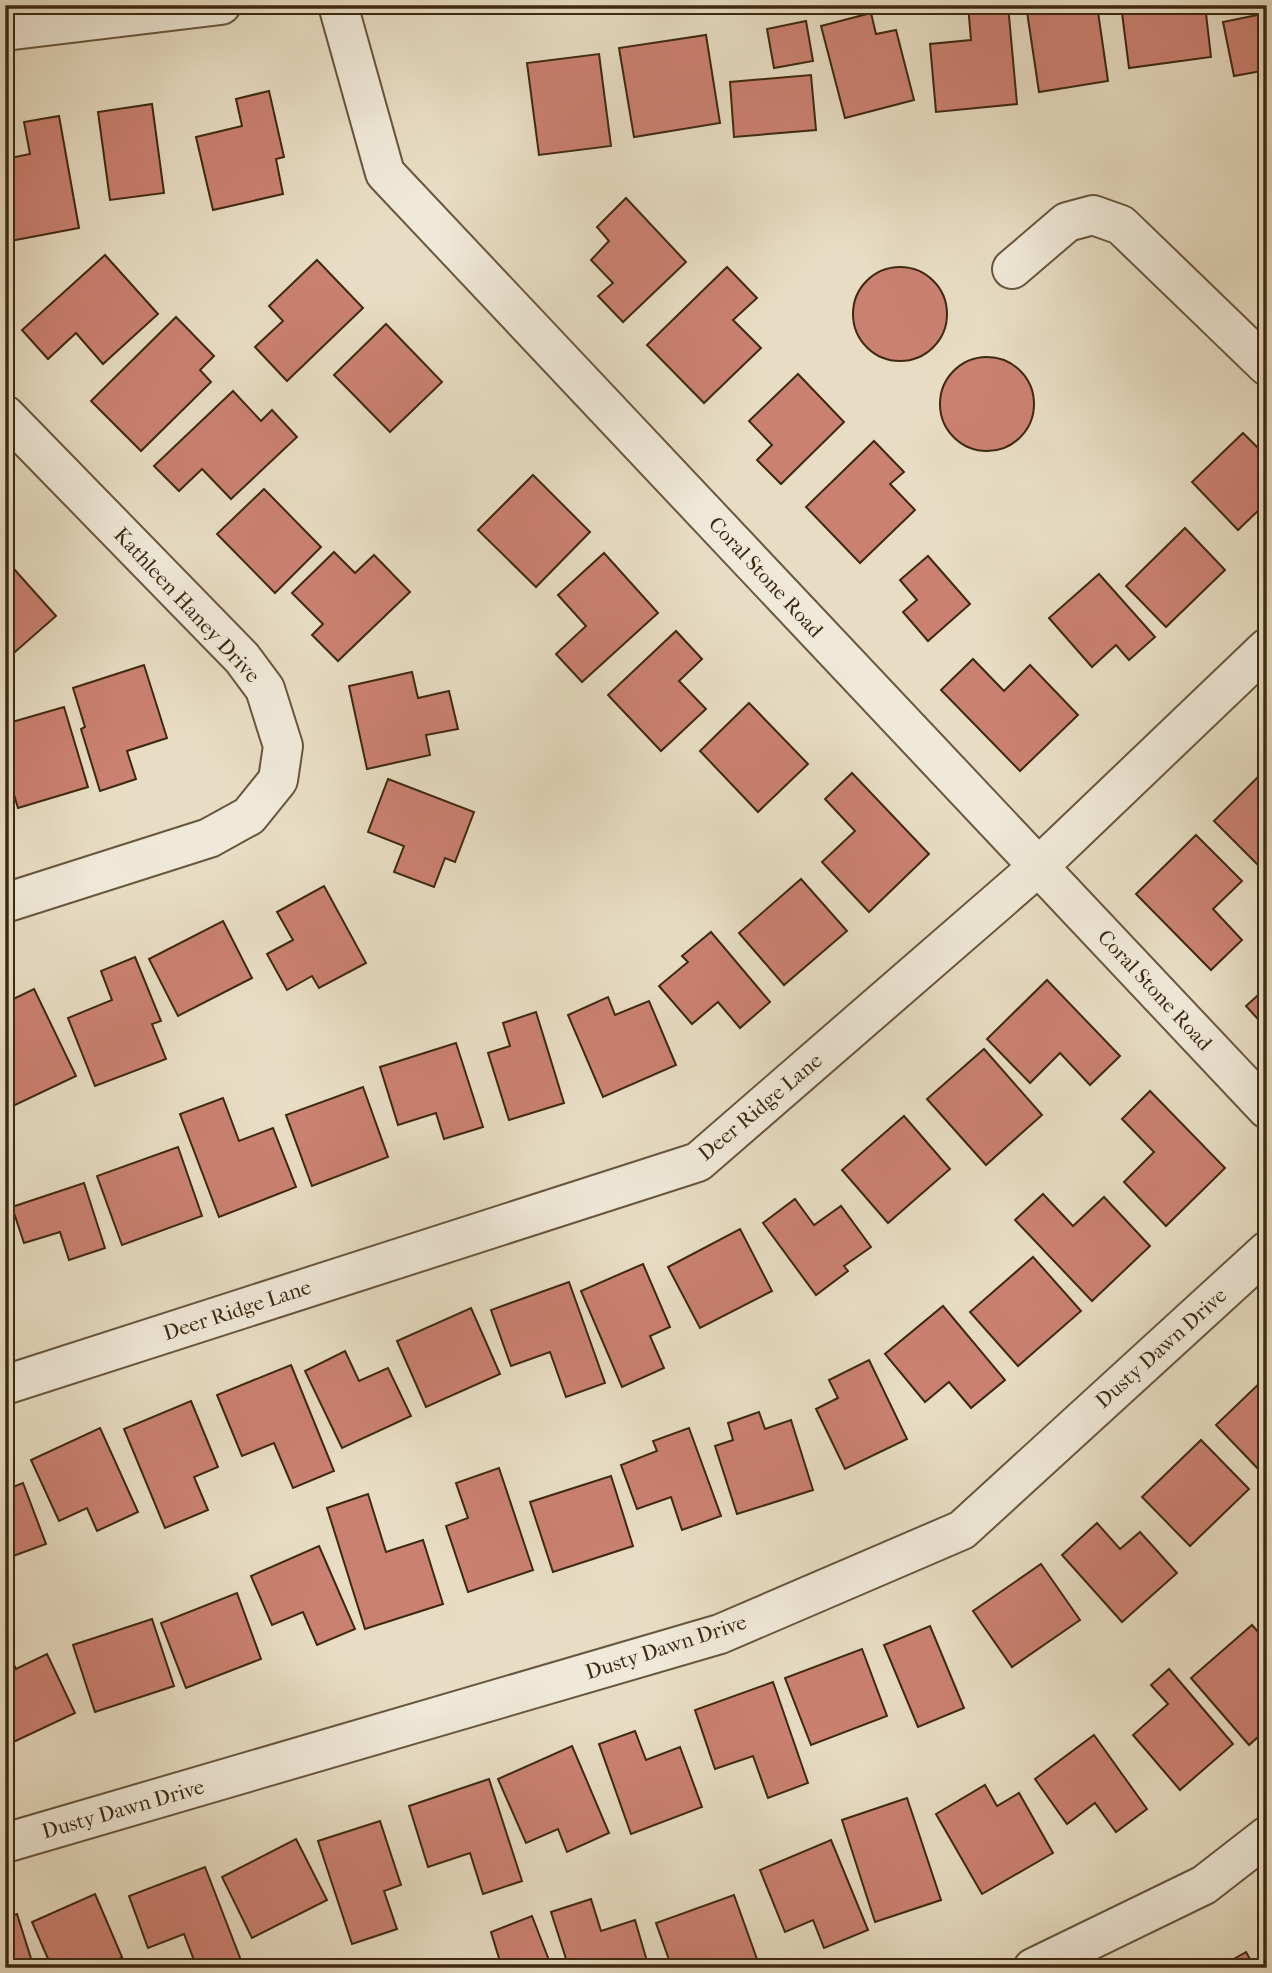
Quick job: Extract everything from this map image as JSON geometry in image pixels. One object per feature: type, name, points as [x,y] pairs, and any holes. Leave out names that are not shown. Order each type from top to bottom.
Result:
[{"type":"street","points":[[5,31],[221,5]]},
{"type":"street","name":"Coral Stone Road","points":[[338,5],[385,173],[1267,1109]]},
{"type":"street","points":[[1012,269],[1067,222],[1093,215],[1121,225],[1267,366]]},
{"type":"street","name":"Kathleen Haney Drive","points":[[5,415],[242,658],[265,689],[283,746],[278,780],[249,816],[209,838],[5,903]]},
{"type":"street","name":"Deer Ridge Lane","points":[[5,1385],[698,1162],[1039,866],[1267,648]]},
{"type":"street","name":"Dusty Dawn Drive","points":[[5,1843],[720,1634],[962,1530],[1267,1251]]},
{"type":"street","points":[[1033,1968],[1204,1885],[1267,1836]]},
{"type":"building","points":[[968,5],[1008,5],[1017,104],[936,112],[930,44],[971,40]]},
{"type":"building","points":[[1026,5],[1097,5],[1108,81],[1039,92]]},
{"type":"building","points":[[1121,5],[1205,5],[1211,57],[1129,68]]},
{"type":"building","points":[[871,13],[876,34],[896,30],[914,100],[845,118],[821,26]]},
{"type":"building","points":[[1267,13],[1267,70],[1234,76],[1223,22]]},
{"type":"building","points":[[806,21],[813,61],[774,68],[767,29]]},
{"type":"building","points":[[706,35],[720,123],[634,137],[619,48]]},
{"type":"building","points":[[599,54],[611,146],[539,155],[527,63]]},
{"type":"building","points":[[811,75],[816,130],[734,137],[730,82]]},
{"type":"building","points":[[269,91],[284,157],[276,159],[283,194],[213,210],[196,137],[242,126],[236,99]]},
{"type":"building","points":[[152,104],[164,193],[110,200],[98,112]]},
{"type":"building","points":[[59,116],[79,228],[5,242],[5,159],[30,154],[24,122]]},
{"type":"building","points":[[626,198],[686,262],[623,322],[598,296],[613,283],[591,260],[609,241],[597,227]]},
{"type":"building","points":[[105,255],[158,314],[103,364],[76,333],[48,359],[22,330]]},
{"type":"building","points":[[317,260],[363,308],[287,381],[255,347],[283,321],[269,306]]},
{"type":"building","points":[[727,267],[757,298],[733,320],[761,348],[704,403],[647,345]]},
{"type":"building","points":[[900,267],[918,270],[933,281],[944,296],[947,314],[944,332],[933,347],[918,358],[900,361],[882,358],[867,347],[856,332],[853,314],[856,296],[867,281],[882,270]]},
{"type":"building","points":[[176,317],[214,356],[200,370],[211,382],[141,451],[91,401]]},
{"type":"building","points":[[386,324],[442,382],[390,432],[334,375]]},
{"type":"building","points":[[987,357],[1005,360],[1020,371],[1031,386],[1034,404],[1031,422],[1020,437],[1005,448],[987,451],[969,448],[954,437],[943,422],[940,404],[943,386],[954,371],[969,360]]},
{"type":"building","points":[[798,374],[844,422],[781,484],[757,460],[772,445],[749,421]]},
{"type":"building","points":[[233,391],[261,421],[272,410],[297,437],[231,499],[202,469],[179,491],[154,466]]},
{"type":"building","points":[[1243,433],[1267,457],[1267,509],[1263,506],[1238,530],[1192,482]]},
{"type":"building","points":[[874,441],[904,472],[890,484],[915,510],[860,563],[806,507]]},
{"type":"building","points":[[533,475],[590,532],[536,587],[478,530]]},
{"type":"building","points":[[264,489],[321,547],[275,593],[217,534]]},
{"type":"building","points":[[1185,528],[1225,570],[1166,627],[1126,586]]},
{"type":"building","points":[[334,552],[355,573],[374,555],[410,592],[338,661],[312,635],[323,624],[292,593]]},
{"type":"building","points":[[604,553],[658,613],[582,682],[556,654],[586,626],[558,595]]},
{"type":"building","points":[[928,556],[970,604],[928,641],[903,612],[917,600],[900,580]]},
{"type":"building","points":[[5,559],[56,616],[7,659],[5,657]]},
{"type":"building","points":[[1099,574],[1155,637],[1129,660],[1116,645],[1092,667],[1049,618]]},
{"type":"building","points":[[676,631],[702,659],[679,681],[706,709],[661,751],[608,695]]},
{"type":"building","points":[[973,659],[1004,691],[1030,665],[1078,715],[1020,771],[941,690]]},
{"type":"building","points":[[144,665],[167,738],[127,751],[136,779],[100,791],[81,729],[85,727],[73,688]]},
{"type":"building","points":[[412,672],[418,698],[449,691],[458,729],[426,735],[430,755],[367,769],[349,686]]},
{"type":"building","points":[[749,703],[808,764],[758,812],[700,751]]},
{"type":"building","points":[[64,707],[88,787],[18,808],[5,765],[5,724]]},
{"type":"building","points":[[1267,768],[1267,872],[1266,873],[1214,821]]},
{"type":"building","points":[[852,773],[929,854],[869,912],[822,862],[855,831],[825,799]]},
{"type":"building","points":[[388,779],[474,812],[455,862],[445,858],[434,887],[394,872],[404,846],[368,832]]},
{"type":"building","points":[[1196,835],[1242,881],[1213,909],[1242,940],[1211,970],[1136,894]]},
{"type":"building","points":[[801,879],[847,931],[784,985],[739,933]]},
{"type":"building","points":[[324,886],[366,963],[319,988],[312,976],[287,990],[267,954],[293,940],[277,912]]},
{"type":"building","points":[[223,921],[252,978],[178,1016],[149,959]]},
{"type":"building","points":[[711,932],[770,1002],[740,1028],[718,1002],[692,1024],[659,986],[688,962],[682,956]]},
{"type":"building","points":[[135,957],[161,1021],[152,1024],[166,1059],[95,1086],[68,1018],[112,1000],[101,971]]},
{"type":"building","points":[[1047,980],[1120,1056],[1090,1085],[1060,1053],[1030,1083],[987,1039]]},
{"type":"building","points":[[1267,987],[1267,1029],[1246,1006]]},
{"type":"building","points":[[34,989],[76,1076],[13,1106],[5,1089],[5,1003]]},
{"type":"building","points":[[608,997],[615,1015],[649,1001],[676,1065],[603,1097],[568,1015]]},
{"type":"building","points":[[536,1012],[564,1103],[509,1120],[488,1053],[510,1046],[503,1023]]},
{"type":"building","points":[[456,1043],[483,1127],[444,1139],[436,1113],[398,1125],[380,1067]]},
{"type":"building","points":[[984,1049],[1042,1115],[986,1165],[927,1099]]},
{"type":"building","points":[[363,1087],[388,1157],[312,1186],[286,1115]]},
{"type":"building","points":[[1150,1091],[1225,1168],[1166,1226],[1124,1182],[1154,1152],[1122,1119]]},
{"type":"building","points":[[223,1098],[239,1141],[273,1128],[296,1187],[219,1217],[180,1114]]},
{"type":"building","points":[[904,1116],[950,1169],[888,1223],[842,1170]]},
{"type":"building","points":[[178,1147],[202,1216],[122,1245],[97,1176]]},
{"type":"building","points":[[84,1183],[105,1248],[69,1260],[60,1232],[24,1243],[12,1207]]},
{"type":"building","points":[[1043,1194],[1073,1226],[1104,1197],[1150,1246],[1092,1301],[1015,1220]]},
{"type":"building","points":[[795,1199],[814,1225],[841,1206],[871,1247],[844,1266],[848,1271],[816,1295],[763,1223]]},
{"type":"building","points":[[740,1229],[772,1291],[700,1328],[668,1267]]},
{"type":"building","points":[[1033,1257],[1081,1311],[1018,1366],[970,1312]]},
{"type":"building","points":[[643,1264],[670,1327],[650,1336],[664,1368],[622,1387],[581,1291]]},
{"type":"building","points":[[569,1282],[605,1383],[566,1397],[550,1352],[511,1366],[491,1310]]},
{"type":"building","points":[[943,1306],[1005,1380],[971,1408],[949,1382],[925,1402],[885,1354]]},
{"type":"building","points":[[471,1308],[500,1374],[426,1407],[397,1341]]},
{"type":"building","points":[[345,1351],[359,1381],[388,1368],[411,1416],[342,1448],[305,1371]]},
{"type":"building","points":[[869,1360],[907,1439],[845,1469],[816,1409],[838,1398],[829,1380]]},
{"type":"building","points":[[291,1365],[334,1471],[293,1488],[274,1443],[242,1456],[217,1395]]},
{"type":"building","points":[[1267,1376],[1267,1470],[1263,1474],[1216,1425]]},
{"type":"building","points":[[191,1401],[218,1467],[194,1477],[208,1510],[165,1528],[124,1429]]},
{"type":"building","points":[[759,1412],[765,1429],[791,1420],[813,1490],[737,1514],[715,1446],[733,1440],[728,1423]]},
{"type":"building","points":[[100,1428],[138,1512],[97,1531],[87,1508],[59,1521],[31,1460]]},
{"type":"building","points":[[689,1428],[721,1516],[682,1530],[671,1497],[637,1509],[621,1465],[657,1451],[653,1441]]},
{"type":"building","points":[[1201,1440],[1249,1489],[1190,1546],[1142,1497]]},
{"type":"building","points":[[499,1468],[533,1570],[468,1592],[446,1526],[468,1518],[456,1483]]},
{"type":"building","points":[[611,1476],[633,1546],[553,1572],[530,1502]]},
{"type":"building","points":[[23,1483],[46,1544],[5,1559],[5,1490]]},
{"type":"building","points":[[368,1494],[386,1552],[423,1540],[443,1604],[365,1629],[327,1508]]},
{"type":"building","points":[[1097,1523],[1120,1549],[1140,1532],[1177,1573],[1122,1622],[1062,1555]]},
{"type":"building","points":[[319,1546],[355,1629],[317,1645],[303,1612],[272,1625],[251,1576]]},
{"type":"building","points":[[1041,1564],[1080,1620],[1012,1667],[973,1611]]},
{"type":"building","points":[[237,1593],[261,1659],[186,1688],[161,1623]]},
{"type":"building","points":[[152,1619],[174,1686],[95,1712],[73,1645]]},
{"type":"building","points":[[1252,1625],[1267,1642],[1267,1729],[1249,1745],[1191,1678]]},
{"type":"building","points":[[930,1626],[964,1708],[918,1727],[884,1645]]},
{"type":"building","points":[[5,1646],[16,1669],[47,1654],[75,1713],[5,1746]]},
{"type":"building","points":[[862,1649],[887,1716],[811,1745],[785,1678]]},
{"type":"building","points":[[1169,1669],[1233,1744],[1180,1790],[1133,1735],[1168,1704],[1151,1685]]},
{"type":"building","points":[[773,1682],[808,1783],[768,1798],[753,1756],[715,1769],[695,1710]]},
{"type":"building","points":[[635,1731],[646,1760],[680,1747],[702,1807],[631,1834],[599,1744]]},
{"type":"building","points":[[1094,1735],[1147,1809],[1116,1832],[1095,1803],[1067,1824],[1035,1779]]},
{"type":"building","points":[[572,1746],[609,1833],[567,1852],[558,1829],[526,1843],[498,1779]]},
{"type":"building","points":[[489,1779],[522,1881],[483,1894],[470,1853],[428,1867],[409,1806]]},
{"type":"building","points":[[985,1785],[997,1806],[1019,1793],[1053,1853],[982,1894],[936,1814]]},
{"type":"building","points":[[907,1798],[941,1900],[875,1922],[842,1820]]},
{"type":"building","points":[[380,1821],[401,1885],[384,1891],[397,1929],[352,1944],[318,1841]]},
{"type":"building","points":[[296,1839],[327,1900],[252,1938],[222,1877]]},
{"type":"building","points":[[831,1840],[868,1930],[824,1948],[813,1920],[785,1932],[760,1870]]},
{"type":"building","points":[[205,1867],[242,1963],[230,1968],[197,1968],[184,1934],[148,1948],[129,1896]]},
{"type":"building","points":[[95,1894],[122,1957],[103,1968],[52,1968],[32,1922]]},
{"type":"building","points":[[734,1895],[758,1962],[742,1968],[672,1968],[656,1923]]},
{"type":"building","points":[[591,1899],[601,1931],[635,1920],[649,1968],[569,1968],[551,1912]]},
{"type":"building","points":[[17,1914],[34,1968],[5,1968],[5,1918]]},
{"type":"building","points":[[532,1916],[552,1968],[502,1968],[491,1932]]},
{"type":"building","points":[[1267,1944],[1267,1961],[1258,1951]]},
{"type":"building","points":[[1246,1952],[1255,1968],[1218,1968]]},
{"type":"building","points":[[326,1960],[329,1968],[306,1968]]}]
